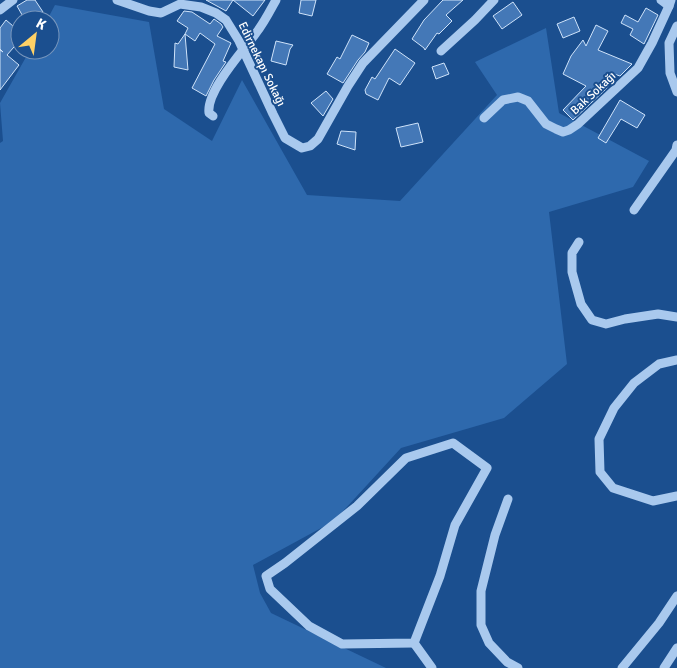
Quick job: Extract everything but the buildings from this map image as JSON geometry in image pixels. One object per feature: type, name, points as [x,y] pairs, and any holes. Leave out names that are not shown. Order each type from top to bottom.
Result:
[{"type":"street","points":[[0,10],[13,0]]},
{"type":"street","name":"Edirnekapı Sokağı","points":[[117,0],[149,11],[162,13],[180,4],[216,13],[226,20],[239,40],[285,138],[302,148],[310,146],[318,139],[363,62],[424,0]]},
{"type":"street","points":[[213,116],[209,113],[208,107],[212,96],[223,77],[257,32],[276,0]]},
{"type":"street","points":[[441,51],[494,0]]},
{"type":"street","points":[[661,0],[670,3]]},
{"type":"street","name":"Bak Sokağı","points":[[484,118],[503,100],[518,97],[528,101],[546,124],[563,132],[569,130],[578,124],[638,68],[652,43],[670,3]]},
{"type":"street","points":[[677,26],[669,43],[670,73],[677,92]]},
{"type":"street","points":[[634,210],[676,150],[677,145]]},
{"type":"street","points":[[579,242],[572,253],[572,272],[581,304],[592,320],[606,324],[658,314],[677,317]]},
{"type":"street","points":[[677,360],[659,364],[634,383],[614,408],[599,439],[600,472],[613,488],[652,501],[677,496]]},
{"type":"street","points":[[453,443],[488,468],[455,525],[440,576],[414,642],[342,644],[309,626],[270,589],[266,576],[357,506],[406,458],[453,443]]},
{"type":"street","points":[[508,499],[480,591],[482,625],[489,643],[507,662],[518,668]]},
{"type":"street","points":[[622,668],[659,623],[677,596]]},
{"type":"street","points":[[414,642],[432,668]]},
{"type":"street","points":[[664,668],[677,648]]},
{"type":"shaded area","points":[[55,5],[149,22],[164,109],[212,141],[242,80],[307,195],[400,201],[497,95],[475,62],[546,28],[559,113],[649,161],[633,187],[549,212],[567,364],[504,418],[401,448],[334,521],[253,565],[260,593],[271,613],[386,668],[0,668],[0,143],[3,141],[0,103],[24,60],[60,60],[60,10],[52,10]]}]
